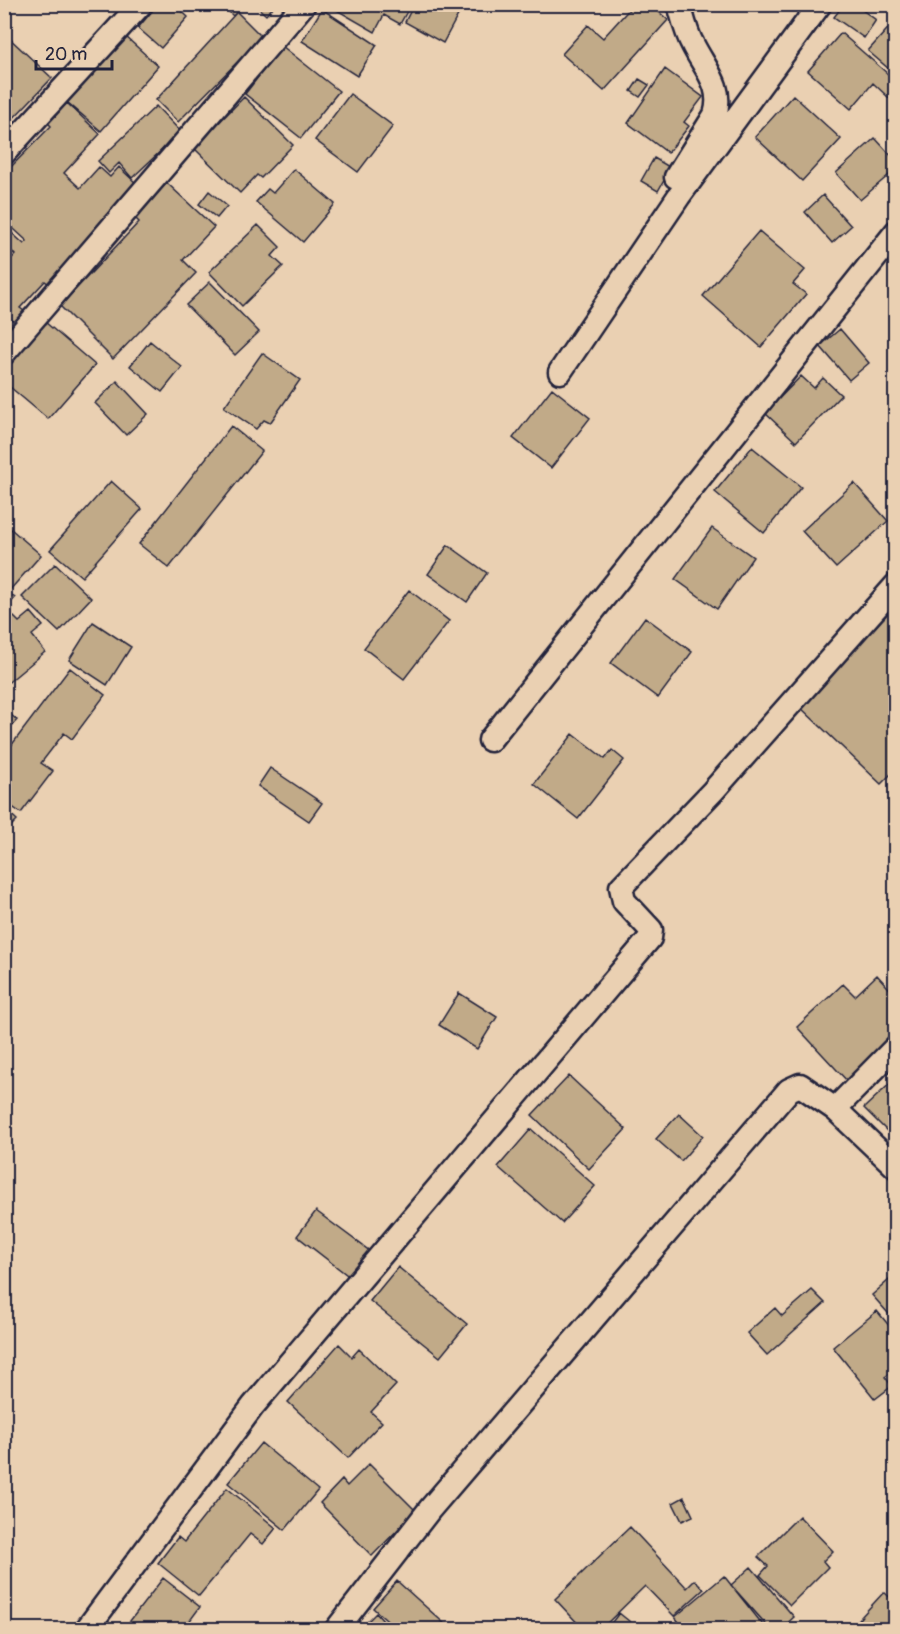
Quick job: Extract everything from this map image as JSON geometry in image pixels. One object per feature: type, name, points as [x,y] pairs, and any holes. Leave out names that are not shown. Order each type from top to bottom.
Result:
[{"type":"street","points":[[4,153],[141,4]]},
{"type":"street","points":[[4,353],[304,4]]},
{"type":"street","points":[[679,4],[692,44],[713,80],[719,104],[715,115],[676,177],[675,188],[679,196]]},
{"type":"street","points":[[560,372],[679,196],[820,4]]},
{"type":"street","points":[[490,740],[896,232]]},
{"type":"street","points":[[86,1629],[253,1406],[650,938],[651,930],[624,901],[621,887],[713,791],[896,585]]},
{"type":"street","points":[[835,1109],[896,1047]]},
{"type":"street","points":[[336,1629],[430,1509],[789,1090],[800,1085],[835,1109],[896,1167]]},
{"type":"building","points":[[158,4],[174,4],[188,17],[161,48],[138,28]]},
{"type":"building","points":[[221,4],[243,4],[233,16]]},
{"type":"building","points":[[254,4],[276,4],[266,15]]},
{"type":"building","points":[[411,4],[400,24],[384,15],[375,32],[328,5]]},
{"type":"building","points":[[414,4],[464,4],[443,43],[405,22]]},
{"type":"building","points":[[634,4],[650,4],[668,20],[604,91],[562,54],[588,25],[603,38]]},
{"type":"building","points":[[844,4],[854,4],[876,20],[864,38],[834,17]]},
{"type":"building","points":[[322,9],[377,45],[357,76],[302,41]]},
{"type":"building","points":[[237,12],[262,37],[178,122],[156,100]]},
{"type":"building","points":[[894,22],[896,23],[896,75],[868,51]]},
{"type":"building","points":[[841,33],[896,81],[896,91],[889,98],[873,83],[851,109],[808,71]]},
{"type":"building","points":[[7,36],[52,78],[4,128],[4,59],[9,55],[4,51]]},
{"type":"building","points":[[125,36],[158,66],[101,131],[67,102]]},
{"type":"building","points":[[282,46],[339,91],[301,138],[245,94]]},
{"type":"building","points":[[665,69],[703,97],[684,122],[689,126],[668,153],[628,123]]},
{"type":"building","points":[[639,79],[649,85],[640,97],[631,91]]},
{"type":"building","points":[[350,94],[393,126],[358,172],[315,140]]},
{"type":"building","points":[[793,95],[841,139],[802,181],[755,137]]},
{"type":"building","points":[[244,97],[293,145],[261,178],[257,175],[240,193],[194,148]]},
{"type":"building","points":[[67,103],[100,134],[64,173],[80,188],[99,167],[110,177],[119,167],[139,186],[49,284],[45,281],[20,308],[28,314],[18,325],[4,313],[4,266],[15,255],[9,248],[4,253],[4,226],[24,244],[27,241],[4,220],[4,174],[51,126],[48,123]]},
{"type":"building","points":[[156,106],[181,132],[132,178],[119,163],[109,173],[98,161]]},
{"type":"building","points":[[875,138],[896,161],[896,169],[860,200],[836,173]]},
{"type":"building","points":[[654,158],[671,168],[658,191],[641,181]]},
{"type":"building","points":[[294,169],[335,204],[303,242],[256,202],[268,189],[273,193]]},
{"type":"building","points":[[167,183],[214,227],[183,260],[196,273],[113,359],[60,306],[139,222],[134,217]]},
{"type":"building","points":[[209,191],[227,206],[217,218],[199,204]]},
{"type":"building","points":[[823,195],[851,226],[832,243],[805,212]]},
{"type":"building","points":[[258,225],[280,247],[272,256],[283,266],[242,306],[209,272]]},
{"type":"building","points":[[759,231],[805,270],[793,284],[806,294],[761,347],[703,296]]},
{"type":"building","points":[[210,282],[259,332],[235,355],[186,305]]},
{"type":"building","points":[[45,322],[95,365],[48,419],[4,382],[4,369]]},
{"type":"building","points":[[840,329],[869,363],[849,380],[820,346]]},
{"type":"building","points":[[150,341],[182,367],[162,392],[130,366]]},
{"type":"building","points":[[262,353],[300,380],[270,423],[264,420],[256,429],[224,407]]},
{"type":"building","points":[[801,376],[814,388],[823,378],[841,395],[796,442],[765,413]]},
{"type":"building","points":[[117,381],[148,414],[126,435],[95,403]]},
{"type":"building","points":[[552,388],[590,418],[551,468],[513,438]]},
{"type":"building","points":[[231,426],[262,451],[169,568],[139,544]]},
{"type":"building","points":[[752,447],[801,487],[764,533],[715,492]]},
{"type":"building","points":[[111,481],[142,509],[82,577],[50,550]]},
{"type":"building","points":[[854,483],[888,521],[836,568],[802,531]]},
{"type":"building","points":[[4,523],[41,555],[9,591],[4,587]]},
{"type":"building","points":[[712,528],[753,557],[717,609],[675,579]]},
{"type":"building","points":[[448,545],[487,573],[467,602],[428,574]]},
{"type":"building","points":[[55,564],[91,598],[59,632],[22,597]]},
{"type":"building","points":[[4,589],[15,598],[4,610]]},
{"type":"building","points":[[409,590],[449,621],[404,679],[364,648]]},
{"type":"building","points":[[896,605],[896,769],[881,784],[799,706]]},
{"type":"building","points":[[31,612],[43,626],[32,635],[45,652],[4,686],[4,623],[13,616],[19,622]]},
{"type":"building","points":[[645,617],[692,652],[658,698],[611,663]]},
{"type":"building","points":[[93,622],[131,647],[107,685],[69,660]]},
{"type":"building","points":[[70,668],[105,695],[72,739],[64,733],[41,763],[53,771],[21,813],[4,801],[4,755]]},
{"type":"building","points":[[4,709],[17,720],[4,734]]},
{"type":"building","points":[[573,734],[605,759],[612,750],[624,760],[578,819],[534,784]]},
{"type":"building","points":[[270,768],[322,803],[309,821],[258,786]]},
{"type":"building","points":[[4,808],[17,820],[4,833]]},
{"type":"building","points":[[877,975],[896,996],[896,1040],[849,1083],[797,1027],[843,984],[855,996]]},
{"type":"building","points":[[459,993],[497,1017],[477,1049],[439,1025]]},
{"type":"building","points":[[569,1076],[626,1129],[589,1169],[532,1115]]},
{"type":"building","points":[[896,1078],[896,1140],[864,1108]]},
{"type":"building","points":[[679,1114],[703,1136],[681,1161],[656,1139]]},
{"type":"building","points":[[531,1129],[595,1186],[562,1223],[498,1167]]},
{"type":"building","points":[[316,1211],[371,1252],[351,1278],[297,1236]]},
{"type":"building","points":[[398,1267],[467,1324],[440,1357],[370,1301]]},
{"type":"building","points":[[896,1274],[896,1322],[872,1295]]},
{"type":"building","points":[[812,1290],[825,1303],[767,1355],[747,1333],[775,1308],[782,1316]]},
{"type":"building","points":[[877,1311],[896,1334],[896,1369],[885,1377],[892,1386],[875,1399],[833,1347]]},
{"type":"building","points":[[339,1344],[352,1357],[359,1349],[396,1385],[371,1412],[382,1422],[348,1458],[288,1402]]},
{"type":"building","points":[[261,1443],[318,1490],[285,1530],[228,1483]]},
{"type":"building","points":[[369,1464],[416,1511],[372,1556],[320,1503],[342,1480],[347,1486]]},
{"type":"building","points":[[227,1488],[276,1528],[263,1544],[250,1534],[199,1596],[158,1563],[178,1537],[184,1542]]},
{"type":"building","points":[[684,1497],[693,1516],[682,1521],[673,1503]]},
{"type":"building","points":[[799,1516],[833,1551],[823,1561],[828,1567],[790,1605],[760,1575],[768,1566],[758,1557]]},
{"type":"building","points":[[630,1527],[687,1588],[695,1580],[704,1589],[674,1616],[645,1586],[600,1630],[584,1630],[555,1599]]},
{"type":"building","points":[[751,1567],[794,1617],[780,1630],[771,1630],[731,1585]]},
{"type":"building","points":[[724,1576],[767,1630],[685,1630],[675,1617]]},
{"type":"building","points":[[163,1578],[200,1607],[183,1630],[123,1630]]},
{"type":"building","points":[[397,1581],[447,1626],[443,1630],[397,1630],[373,1608]]},
{"type":"building","points":[[884,1592],[896,1603],[896,1630],[849,1630]]},
{"type":"building","points":[[376,1613],[391,1630],[359,1630]]},
{"type":"building","points":[[619,1613],[640,1630],[606,1630]]}]
